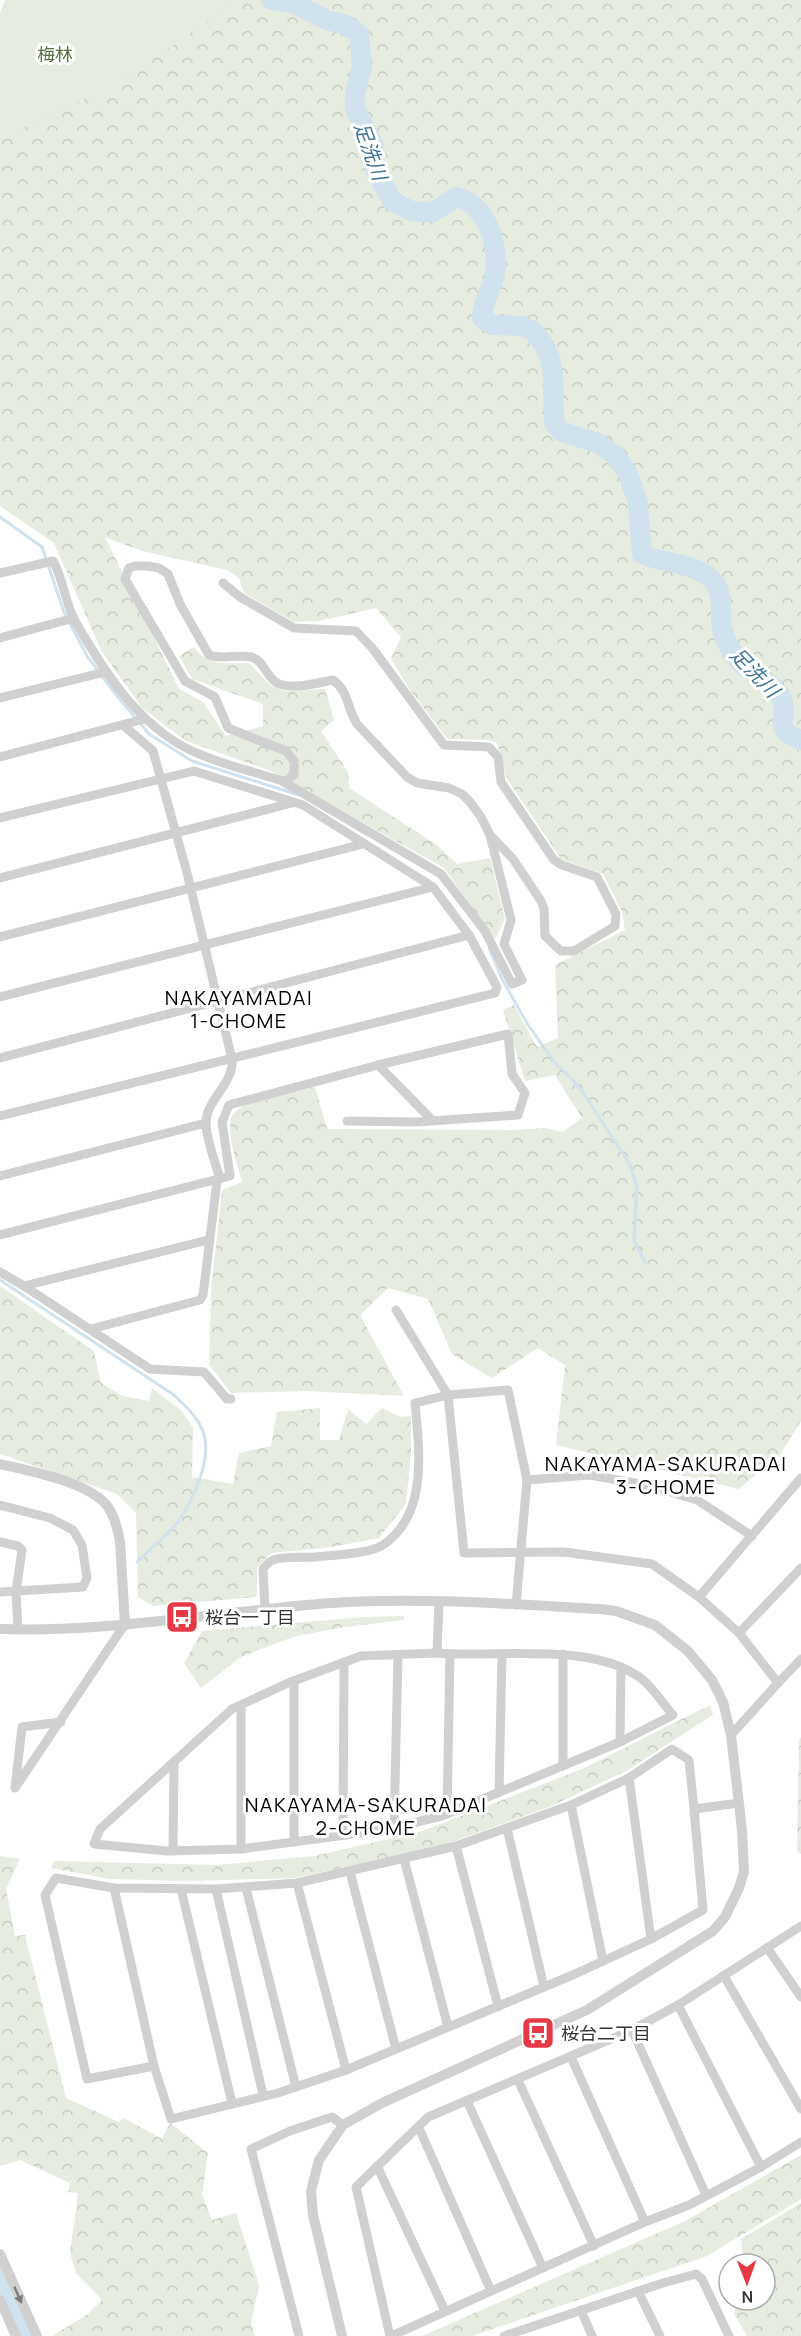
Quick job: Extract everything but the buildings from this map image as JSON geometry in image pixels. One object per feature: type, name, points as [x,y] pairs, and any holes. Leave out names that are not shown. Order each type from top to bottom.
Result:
[{"type":"street","points":[[0,573],[53,561],[59,571],[74,618],[105,672],[144,719],[189,750],[282,781],[441,874],[485,930],[512,984]]},
{"type":"street","points":[[0,1116],[495,993],[522,980],[504,944],[511,921],[490,836],[481,816],[462,794],[449,788],[417,783],[407,777],[357,724],[350,714],[346,694],[333,680],[291,686],[276,682],[258,660],[251,657],[218,658],[209,655],[180,604],[168,574],[159,568],[147,566],[129,568],[125,579],[185,681],[215,697],[228,728],[286,751],[294,761],[294,774],[287,781],[282,781]]},
{"type":"street","points":[[223,583],[240,597],[294,628],[356,631],[373,649],[444,745],[489,747],[498,757],[501,782],[554,860],[562,866],[597,877],[616,914],[615,926],[574,951],[561,951],[545,936],[544,909],[541,901],[513,859],[490,836]]},
{"type":"street","points":[[0,638],[74,618]]},
{"type":"street","points":[[0,698],[105,672]]},
{"type":"street","points":[[0,757],[144,719]]},
{"type":"street","points":[[91,1329],[200,1300],[203,1295],[208,1240],[218,1180],[206,1123],[213,1102],[233,1068],[191,889],[153,751],[123,725]]},
{"type":"street","points":[[0,818],[194,771],[303,806],[434,887],[470,935],[497,987],[495,993]]},
{"type":"street","points":[[0,878],[292,803]]},
{"type":"street","points":[[0,937],[363,844]]},
{"type":"street","points":[[0,997],[434,887]]},
{"type":"street","points":[[0,1058],[218,1003],[470,935]]},
{"type":"street","points":[[0,1235],[230,1176],[222,1122],[229,1105],[378,1065],[508,1034],[512,1074],[525,1093],[518,1115],[432,1120],[347,1121]]},
{"type":"street","points":[[378,1065],[432,1120]]},
{"type":"street","points":[[0,1176],[206,1123]]},
{"type":"street","points":[[24,1286],[208,1240]]},
{"type":"street","points":[[0,1272],[150,1369],[204,1372],[227,1399],[231,1399]]},
{"type":"street","points":[[396,1310],[448,1395],[464,1553],[564,1552],[652,1564],[699,1597],[739,1634],[778,1683]]},
{"type":"street","points":[[265,1609],[262,1569],[272,1560],[363,1551],[382,1545],[399,1528],[413,1506],[420,1453],[415,1402],[448,1395],[508,1390],[527,1480],[516,1605]]},
{"type":"street","points":[[0,1464],[32,1472],[92,1493],[108,1507],[120,1542],[125,1624],[61,1722],[15,1788],[22,1727],[61,1722]]},
{"type":"street","points":[[527,1480],[590,1475],[651,1486],[698,1500],[752,1536]]},
{"type":"street","points":[[699,1597],[801,1478]]},
{"type":"street","points":[[0,1505],[50,1518],[66,1525],[78,1537],[82,1545],[87,1578],[83,1587],[0,1592]]},
{"type":"street","points":[[0,1542],[18,1546],[22,1550],[16,1592],[18,1630]]},
{"type":"street","points":[[739,1634],[801,1568]]},
{"type":"street","points":[[437,1653],[439,1601]]},
{"type":"street","points":[[0,1629],[125,1624],[333,1603],[439,1601],[616,1611],[655,1625],[688,1651],[707,1672],[723,1702],[731,1735],[744,1872],[733,1905],[713,1931],[587,2010],[382,2103],[344,2125],[319,2160],[310,2191],[313,2215],[342,2336]]},
{"type":"street","points":[[437,1653],[563,1654],[615,1664],[644,1680],[673,1715],[620,1742],[447,1814],[394,1827],[241,1849],[173,1851],[94,1844],[100,1829],[232,1709],[294,1681],[361,1656],[437,1653]]},
{"type":"street","points":[[447,1814],[450,1654]]},
{"type":"street","points":[[499,1792],[502,1654]]},
{"type":"street","points":[[563,1654],[563,1766]]},
{"type":"street","points":[[394,1827],[398,1655]]},
{"type":"street","points":[[731,1735],[801,1659]]},
{"type":"street","points":[[343,1834],[344,1662]]},
{"type":"street","points":[[620,1742],[621,1667]]},
{"type":"street","points":[[294,1681],[294,1841]]},
{"type":"street","points":[[241,1705],[241,1849]]},
{"type":"street","points":[[114,1888],[154,2066],[171,2119],[296,2087],[346,2070],[603,1961],[651,1939],[703,1910],[689,1760],[672,1749],[629,1778],[571,1805],[507,1828],[456,1846],[297,1883],[216,1889],[114,1888],[56,1878],[45,1895],[87,2079],[154,2066]]},
{"type":"street","points":[[173,1851],[174,1762]]},
{"type":"street","points":[[629,1778],[651,1939]]},
{"type":"street","points":[[694,1809],[739,1803]]},
{"type":"street","points":[[571,1805],[603,1961]]},
{"type":"street","points":[[507,1828],[544,1987]]},
{"type":"street","points":[[456,1846],[498,2006]]},
{"type":"street","points":[[404,1859],[448,2026]]},
{"type":"street","points":[[350,1872],[396,2049]]},
{"type":"street","points":[[297,1883],[346,2070]]},
{"type":"street","points":[[246,1888],[296,2087]]},
{"type":"street","points":[[181,1889],[232,2103]]},
{"type":"street","points":[[216,1889],[263,2095]]},
{"type":"street","points":[[801,1926],[678,2005],[632,2030],[428,2117],[377,2166],[356,2187],[390,2336],[645,2222],[689,2205],[761,2167],[801,2142]]},
{"type":"street","points":[[768,1949],[801,1997]]},
{"type":"street","points":[[724,1976],[801,2109]]},
{"type":"street","points":[[678,2005],[761,2167]]},
{"type":"street","points":[[632,2030],[706,2195]]},
{"type":"street","points":[[571,2057],[645,2222]]},
{"type":"street","points":[[518,2080],[594,2246]]},
{"type":"street","points":[[467,2101],[543,2268]]},
{"type":"street","points":[[299,2336],[251,2149],[290,2131],[332,2117],[344,2125]]},
{"type":"street","points":[[419,2128],[491,2291]]},
{"type":"street","points":[[377,2166],[445,2311]]},
{"type":"street","points":[[0,2253],[37,2336]]},
{"type":"street","points":[[504,2336],[525,2333],[581,2310],[696,2274],[702,2279],[729,2336]]},
{"type":"street","points":[[638,2291],[660,2336]]},
{"type":"street","points":[[0,2300],[16,2336]]},
{"type":"street","points":[[581,2310],[592,2336]]},
{"type":"green space","name":"梅林","points":[[5,0],[238,0],[117,84],[0,139],[0,13]]},
{"type":"green space","points":[[143,0],[801,0],[801,1421],[780,1455],[739,1489],[556,1445],[565,1365],[538,1348],[492,1378],[452,1354],[428,1299],[388,1288],[360,1315],[404,1396],[306,1391],[231,1393],[209,1365],[211,1292],[222,1190],[242,1182],[231,1137],[233,1114],[245,1105],[315,1087],[327,1129],[514,1130],[545,1128],[563,1132],[582,1118],[555,1075],[525,1081],[503,1010],[514,1005],[537,1047],[558,1038],[555,965],[625,930],[622,912],[603,874],[561,859],[507,779],[497,743],[488,740],[447,739],[410,690],[391,659],[401,637],[376,608],[319,621],[294,622],[244,593],[239,578],[227,570],[142,551],[105,537],[179,689],[203,702],[226,736],[263,726],[263,704],[192,679],[179,656],[194,647],[211,661],[249,663],[271,686],[286,691],[325,689],[334,720],[321,731],[348,772],[349,788],[437,845],[457,864],[490,858],[505,919],[495,939],[444,868],[271,771],[186,741],[142,708],[101,650],[54,543],[0,506],[0,114]]},
{"type":"green space","points":[[0,1286],[94,1351],[101,1383],[123,1396],[149,1401],[152,1388],[181,1410],[193,1428],[192,1477],[233,1484],[239,1453],[271,1446],[277,1412],[320,1408],[320,1440],[339,1440],[348,1409],[366,1424],[382,1408],[400,1417],[411,1416],[411,1454],[406,1504],[379,1538],[332,1547],[271,1553],[257,1568],[257,1597],[152,1606],[138,1597],[136,1513],[117,1494],[0,1454]]},
{"type":"green space","points":[[404,1616],[404,1620],[338,1628],[293,1637],[241,1657],[201,1688],[184,1663],[202,1631],[363,1617]]},
{"type":"green space","points":[[710,1705],[713,1715],[626,1771],[549,1807],[435,1848],[294,1878],[192,1881],[110,1879],[51,1868],[55,1861],[217,1865],[315,1856],[422,1831],[582,1769]]},
{"type":"green space","points":[[801,1737],[801,1854],[797,1851],[799,1740]]},
{"type":"green space","points":[[0,1856],[20,1859],[6,1889],[15,1936],[25,1935],[66,2098],[119,2122],[124,2118],[162,2139],[170,2123],[208,2153],[202,2195],[212,2220],[236,2213],[259,2285],[251,2324],[255,2336],[52,2336],[88,2314],[102,2300],[76,2273],[70,2253],[78,2193],[68,2192],[70,2183],[20,2160],[0,2166]]},
{"type":"green space","points":[[801,2155],[801,2199],[707,2256],[472,2336],[422,2336],[685,2221]]},
{"type":"green space","points":[[801,2203],[801,2336],[747,2336],[734,2312],[777,2312],[777,2252],[743,2252],[741,2239]]},
{"type":"waterway","name":"足洗川","points":[[271,0],[295,4],[327,20],[346,25],[359,34],[362,66],[355,94],[355,109],[374,146],[375,170],[393,202],[412,211],[431,213],[457,197],[467,201],[483,217],[493,239],[496,263],[482,318],[492,325],[522,326],[533,331],[544,345],[549,355],[553,374],[554,423],[562,432],[598,443],[616,456],[628,474],[638,503],[642,554],[690,567],[714,582],[720,595],[722,630],[730,648],[741,663],[771,685],[779,694],[784,706],[783,727],[786,732],[801,740]]},
{"type":"waterway","points":[[0,517],[42,547],[64,612],[87,656],[149,734],[192,761],[299,795]]},
{"type":"waterway","points":[[489,948],[503,981],[528,1025],[555,1063],[584,1094],[630,1165],[637,1187],[634,1241],[645,1262]]},
{"type":"waterway","points":[[0,1280],[174,1395],[203,1431],[205,1453],[195,1492],[177,1523],[137,1562]]},
{"type":"waterway","points":[[0,2276],[26,2336]]},
{"type":"place","name":"桜台一丁目","points":[[182,1617]]},
{"type":"place","name":"桜台二丁目","points":[[538,2033]]},
{"type":"district","name":"NAKAYAMADAI 1-CHOME","points":[[239,1008]]},
{"type":"district","name":"NAKAYAMA-SAKURADAI 3-CHOME","points":[[666,1474]]},
{"type":"district","name":"NAKAYAMA-SAKURADAI 2-CHOME","points":[[366,1816]]}]
